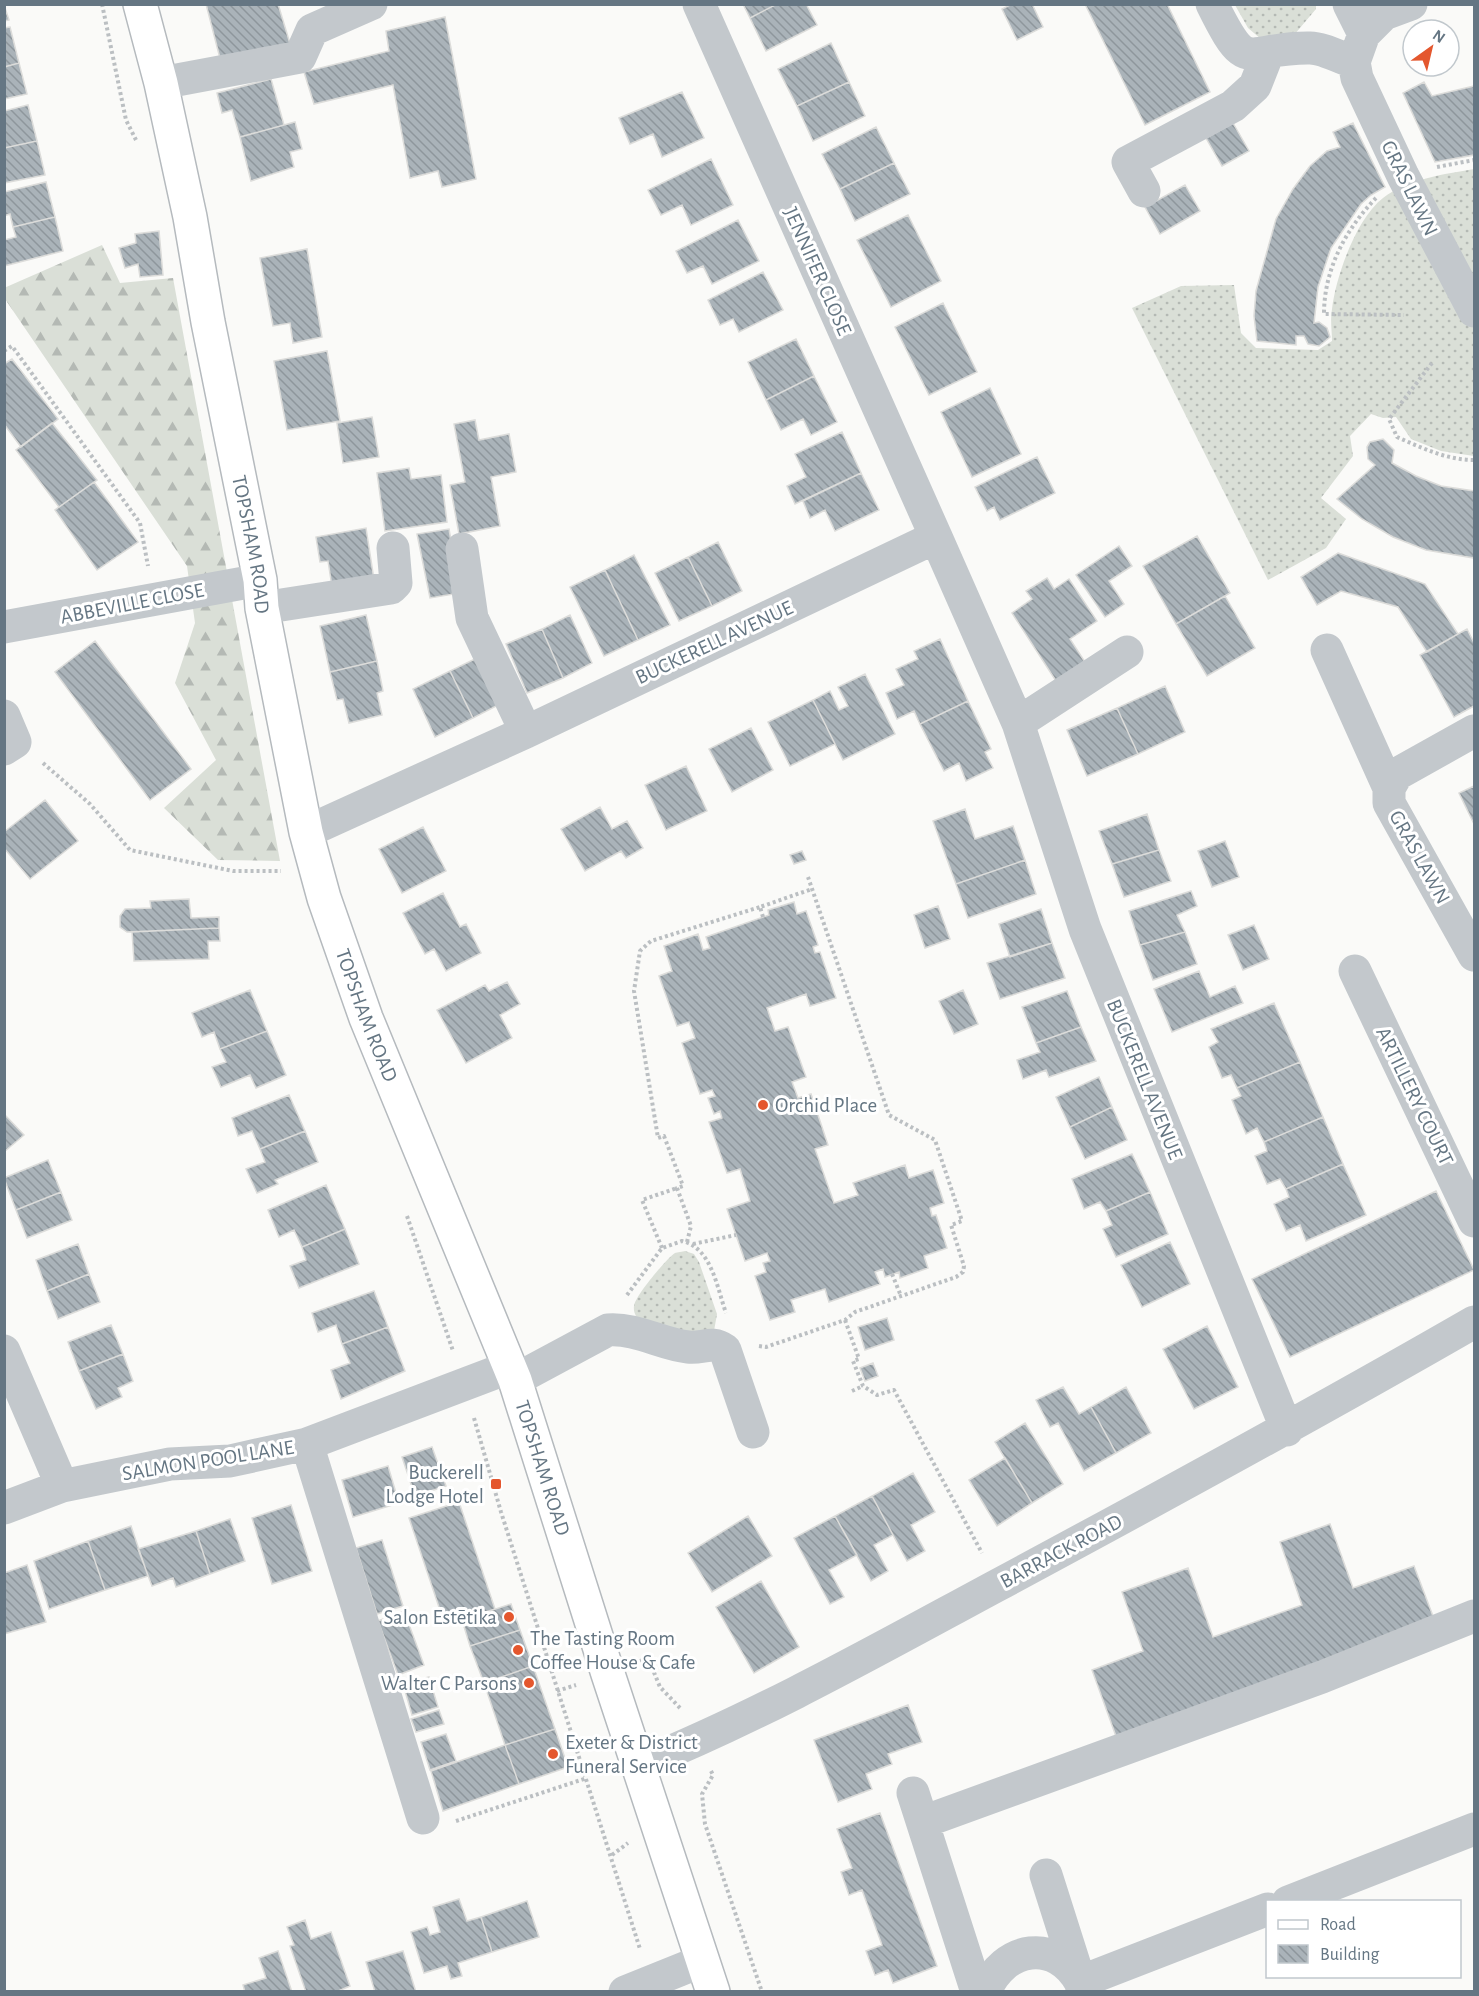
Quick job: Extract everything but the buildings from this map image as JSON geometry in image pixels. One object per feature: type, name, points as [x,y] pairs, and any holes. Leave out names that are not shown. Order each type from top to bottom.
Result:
[{"type":"main road","name":"TOPSHAM ROAD","points":[[140,4],[161,83],[190,217],[306,832],[324,898],[366,1018],[512,1374],[713,1992]]},
{"type":"street","points":[[161,83],[300,57],[312,30],[371,4]]},
{"type":"street","name":"JENNIFER CLOSE","points":[[699,4],[936,537]]},
{"type":"street","points":[[1212,4],[1238,50],[1249,56],[1312,47],[1359,48],[1384,14],[1411,4]]},
{"type":"street","name":"GRAS LAWN","points":[[1349,4],[1359,48],[1357,78],[1403,176],[1474,311]]},
{"type":"street","points":[[1144,191],[1128,162],[1233,106],[1256,86],[1268,53]]},
{"type":"street","name":"BUCKERELL AVENUE","points":[[306,832],[526,732],[936,537],[1018,723],[1085,929],[1287,1430]]},
{"type":"street","name":"ABBEVILLE CLOSE","points":[[4,627],[154,598],[391,588],[396,583],[393,548]]},
{"type":"street","points":[[462,549],[472,618],[526,732]]},
{"type":"street","name":"GRAS LAWN","points":[[1327,650],[1389,789],[1389,803],[1474,955]]},
{"type":"street","points":[[1018,723],[1126,652]]},
{"type":"street","name":"GRAS LAWN","points":[[1389,789],[1397,774],[1474,731]]},
{"type":"street","name":"ARTILLERY COURT","points":[[1355,971],[1474,1221]]},
{"type":"street","name":"BARRACK ROAD","points":[[639,1765],[740,1721],[1287,1430],[1474,1322]]},
{"type":"street","points":[[609,1330],[624,1329],[687,1347],[713,1343],[725,1350],[753,1432]]},
{"type":"street","name":"SALMON POOL LANE","points":[[4,1508],[62,1486],[170,1464],[230,1461],[307,1444],[512,1374],[609,1330]]},
{"type":"street","points":[[4,1351],[62,1486]]},
{"type":"street","points":[[307,1444],[423,1818]]},
{"type":"street","points":[[977,1992],[918,1808],[1322,1677],[1474,1616]]},
{"type":"street","points":[[1293,1900],[1474,1829]]},
{"type":"street","points":[[1046,1875],[1082,1987]]},
{"type":"street","points":[[1082,1987],[1266,1910]]},
{"type":"street","points":[[985,1992],[990,1977],[1000,1965],[1014,1957],[1029,1953],[1045,1953],[1059,1959],[1072,1969],[1082,1987]]},
{"type":"street","points":[[625,1992],[702,1961]]},
{"type":"path","points":[[1403,176],[1361,213],[1346,234],[1332,266],[1324,298],[1324,314],[1404,315]]},
{"type":"path","points":[[4,351],[12,346],[140,523],[154,598]]},
{"type":"path","points":[[1432,363],[1389,419],[1397,437],[1431,452],[1462,460],[1474,460]]},
{"type":"path","points":[[8,736],[90,804],[130,850],[233,871],[288,870]]},
{"type":"path","points":[[749,1344],[766,1347],[846,1320],[855,1312],[956,1277],[963,1272],[964,1266],[951,1225],[962,1221],[935,1140],[888,1115],[808,877]]},
{"type":"path","points":[[662,1248],[642,1200],[683,1186],[664,1136],[658,1138],[633,991],[640,951],[651,941],[812,889]]},
{"type":"path","points":[[760,907],[763,917]]},
{"type":"path","points":[[677,1188],[691,1226],[687,1242]]},
{"type":"path","points":[[609,1330],[617,1308],[662,1248],[672,1243],[693,1244],[736,1235]]},
{"type":"path","points":[[693,1244],[707,1260],[728,1318]]},
{"type":"path","points":[[892,1274],[901,1296]]},
{"type":"path","points":[[846,1320],[859,1359],[853,1361],[863,1386],[877,1395],[894,1390],[984,1557]]},
{"type":"path","points":[[852,1391],[863,1386]]},
{"type":"path","points":[[576,1752],[587,1778],[628,1910]]},
{"type":"path","points":[[713,1775],[702,1794],[705,1824],[762,1992]]},
{"type":"path","points":[[423,1818],[453,1823],[587,1778]]},
{"type":"green space","points":[[1235,5],[1316,5],[1316,9],[1294,35],[1261,39],[1248,28]]},
{"type":"green space","points":[[1474,169],[1474,456],[1441,451],[1411,439],[1396,417],[1383,418],[1371,414],[1350,436],[1353,456],[1321,498],[1346,519],[1326,548],[1268,580],[1132,308],[1181,286],[1234,285],[1241,333],[1256,348],[1318,350],[1332,341],[1331,313],[1338,281],[1356,234],[1373,207],[1383,198],[1404,186],[1427,178]]},
{"type":"green space","points":[[102,245],[120,283],[173,278],[280,861],[218,860],[164,808],[216,760],[175,683],[195,623],[187,566],[5,299],[4,288]]},
{"type":"green space","points":[[685,1251],[694,1254],[699,1262],[717,1314],[714,1331],[707,1337],[641,1323],[634,1311],[640,1294],[659,1269],[675,1253]]},
{"type":"place","name":"Orchid Place","points":[[763,1105]]},
{"type":"place","name":"Buckerell Lodge Hotel","points":[[496,1484]]},
{"type":"place","name":"Salon Estētika","points":[[509,1617]]},
{"type":"place","name":"The Tasting Room Coffee House & Cafe","points":[[518,1650]]},
{"type":"place","name":"Walter C Parsons","points":[[529,1683]]},
{"type":"place","name":"Exeter & District Funeral Service","points":[[553,1754]]}]
